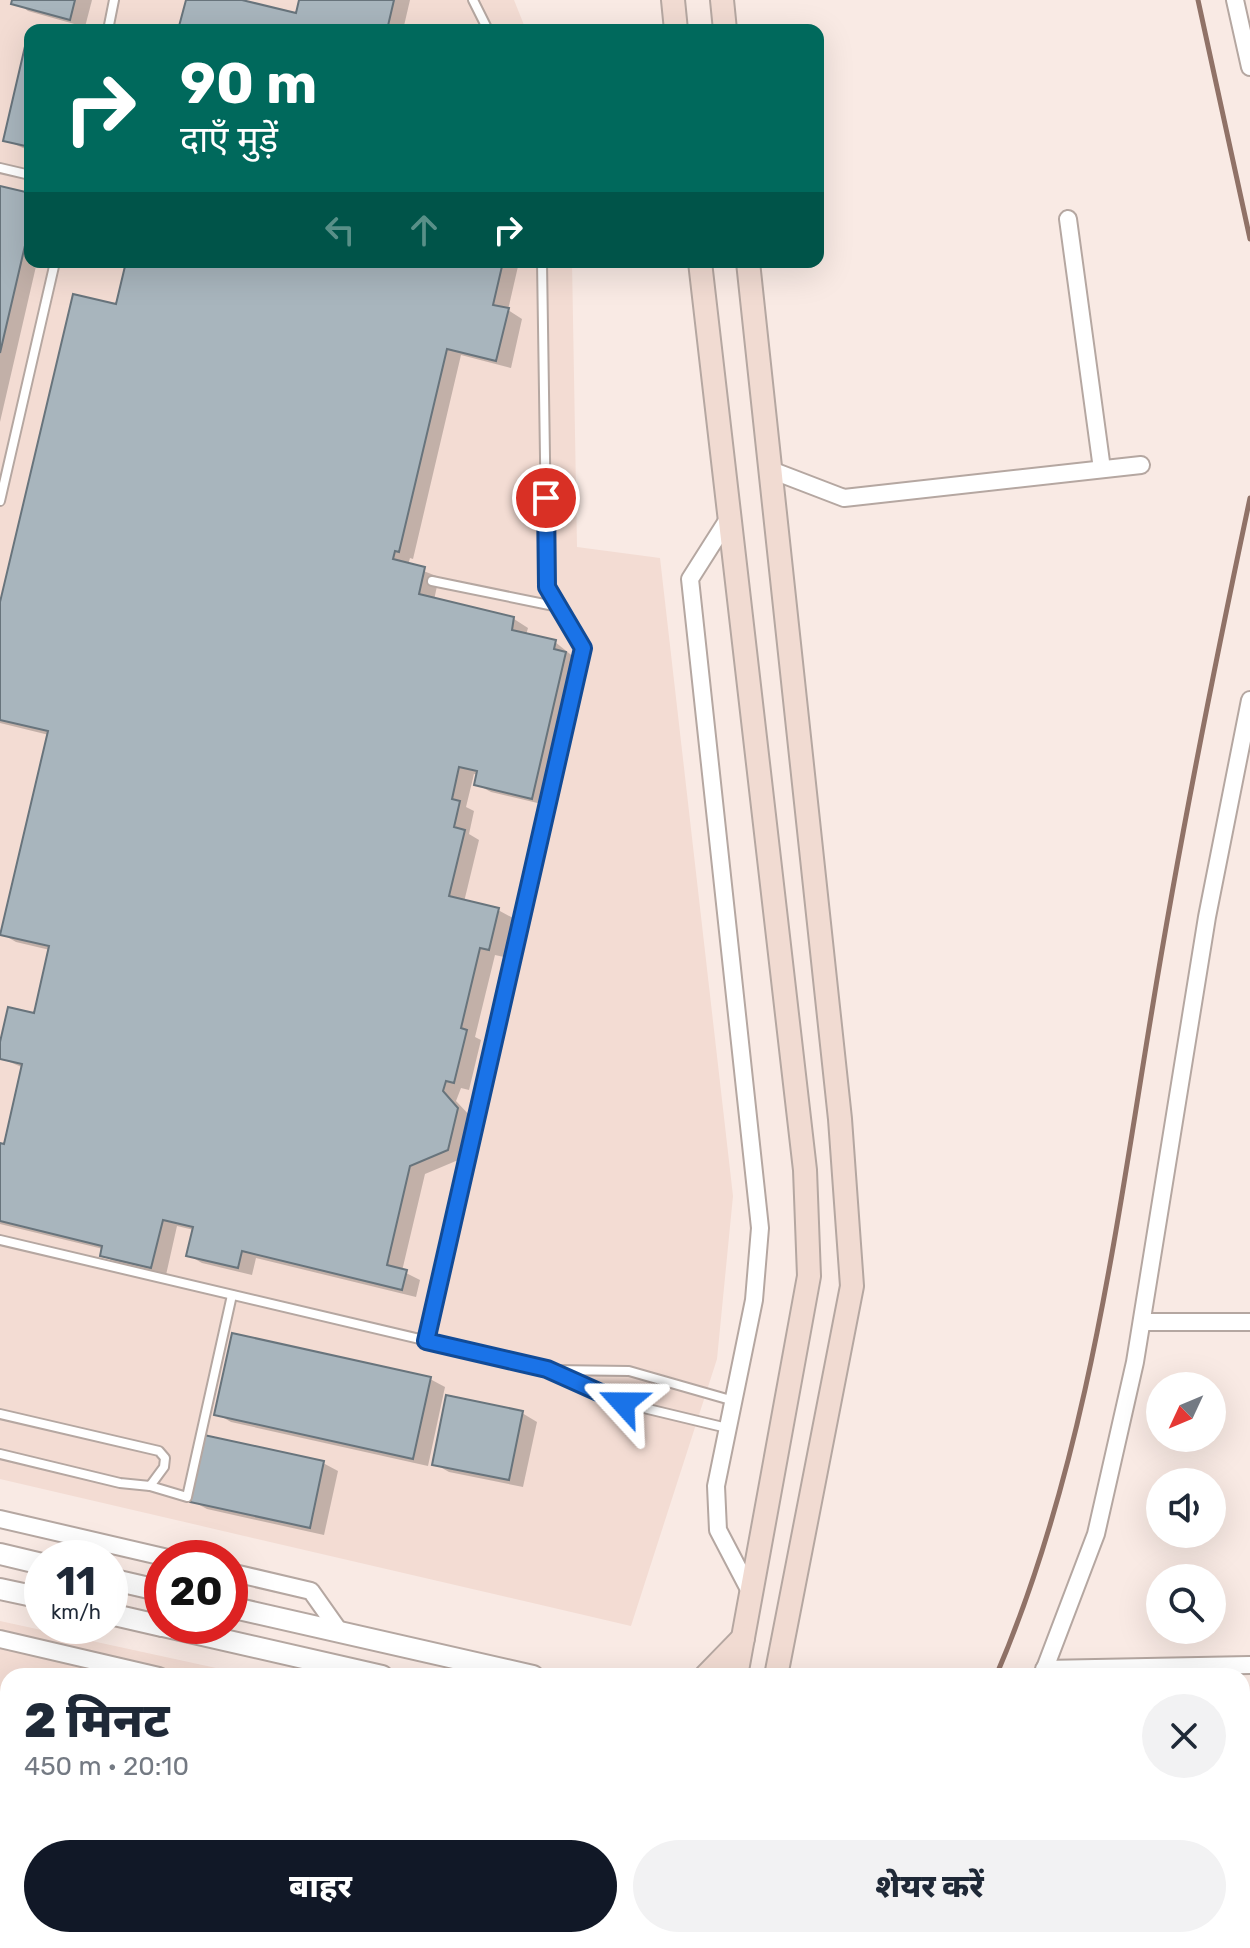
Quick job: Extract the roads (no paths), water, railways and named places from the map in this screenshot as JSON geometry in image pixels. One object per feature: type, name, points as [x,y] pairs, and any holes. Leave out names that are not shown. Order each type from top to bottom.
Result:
[{"type":"main road","points":[[673,0],[675,24]]},
{"type":"main road","points":[[722,0],[724,24]]},
{"type":"main road","points":[[701,268],[805,1170],[809,1276],[737,1668]]},
{"type":"main road","points":[[749,268],[840,1119],[852,1286],[778,1668]]},
{"type":"main road","points":[[714,1668],[743,1638]]},
{"type":"street","points":[[1235,0],[1250,67]]},
{"type":"street","points":[[1068,219],[1102,469]]},
{"type":"street","points":[[771,470],[844,498],[1141,465]]},
{"type":"street","points":[[730,516],[690,579],[760,1228],[754,1300],[716,1486],[718,1530],[752,1595]]},
{"type":"street","points":[[1045,1668],[1096,1534],[1142,1322],[1207,917],[1250,700]]},
{"type":"street","points":[[1142,1322],[1250,1322]]},
{"type":"street","points":[[0,1519],[144,1552]]},
{"type":"street","points":[[0,1554],[24,1560]]},
{"type":"street","points":[[248,1576],[311,1591],[340,1632]]},
{"type":"street","points":[[0,1589],[24,1594]]},
{"type":"street","points":[[248,1611],[498,1668]]},
{"type":"street","points":[[0,1639],[125,1668]]},
{"type":"street","points":[[233,1644],[327,1668]]},
{"type":"street","points":[[1172,1668],[1250,1665]]},
{"type":"lane","points":[[109,24],[114,0]]},
{"type":"lane","points":[[473,0],[485,24]]},
{"type":"lane","points":[[0,168],[24,174]]},
{"type":"lane","points":[[0,501],[54,268]]},
{"type":"lane","points":[[426,1341],[583,648],[547,587],[542,268]]},
{"type":"lane","points":[[432,581],[559,607]]},
{"type":"lane","points":[[0,1240],[547,1369],[623,1403],[728,1428]]},
{"type":"lane","points":[[0,1454],[120,1483],[150,1486],[187,1497],[232,1295]]},
{"type":"lane","points":[[547,1369],[629,1371],[734,1401]]},
{"type":"lane","points":[[0,1414],[159,1451],[165,1458],[164,1467],[150,1486]]},
{"type":"waterway","points":[[1198,0],[1250,239]]},
{"type":"waterway","points":[[999,1668],[1053,1515],[1094,1348],[1186,817],[1250,498]]}]
